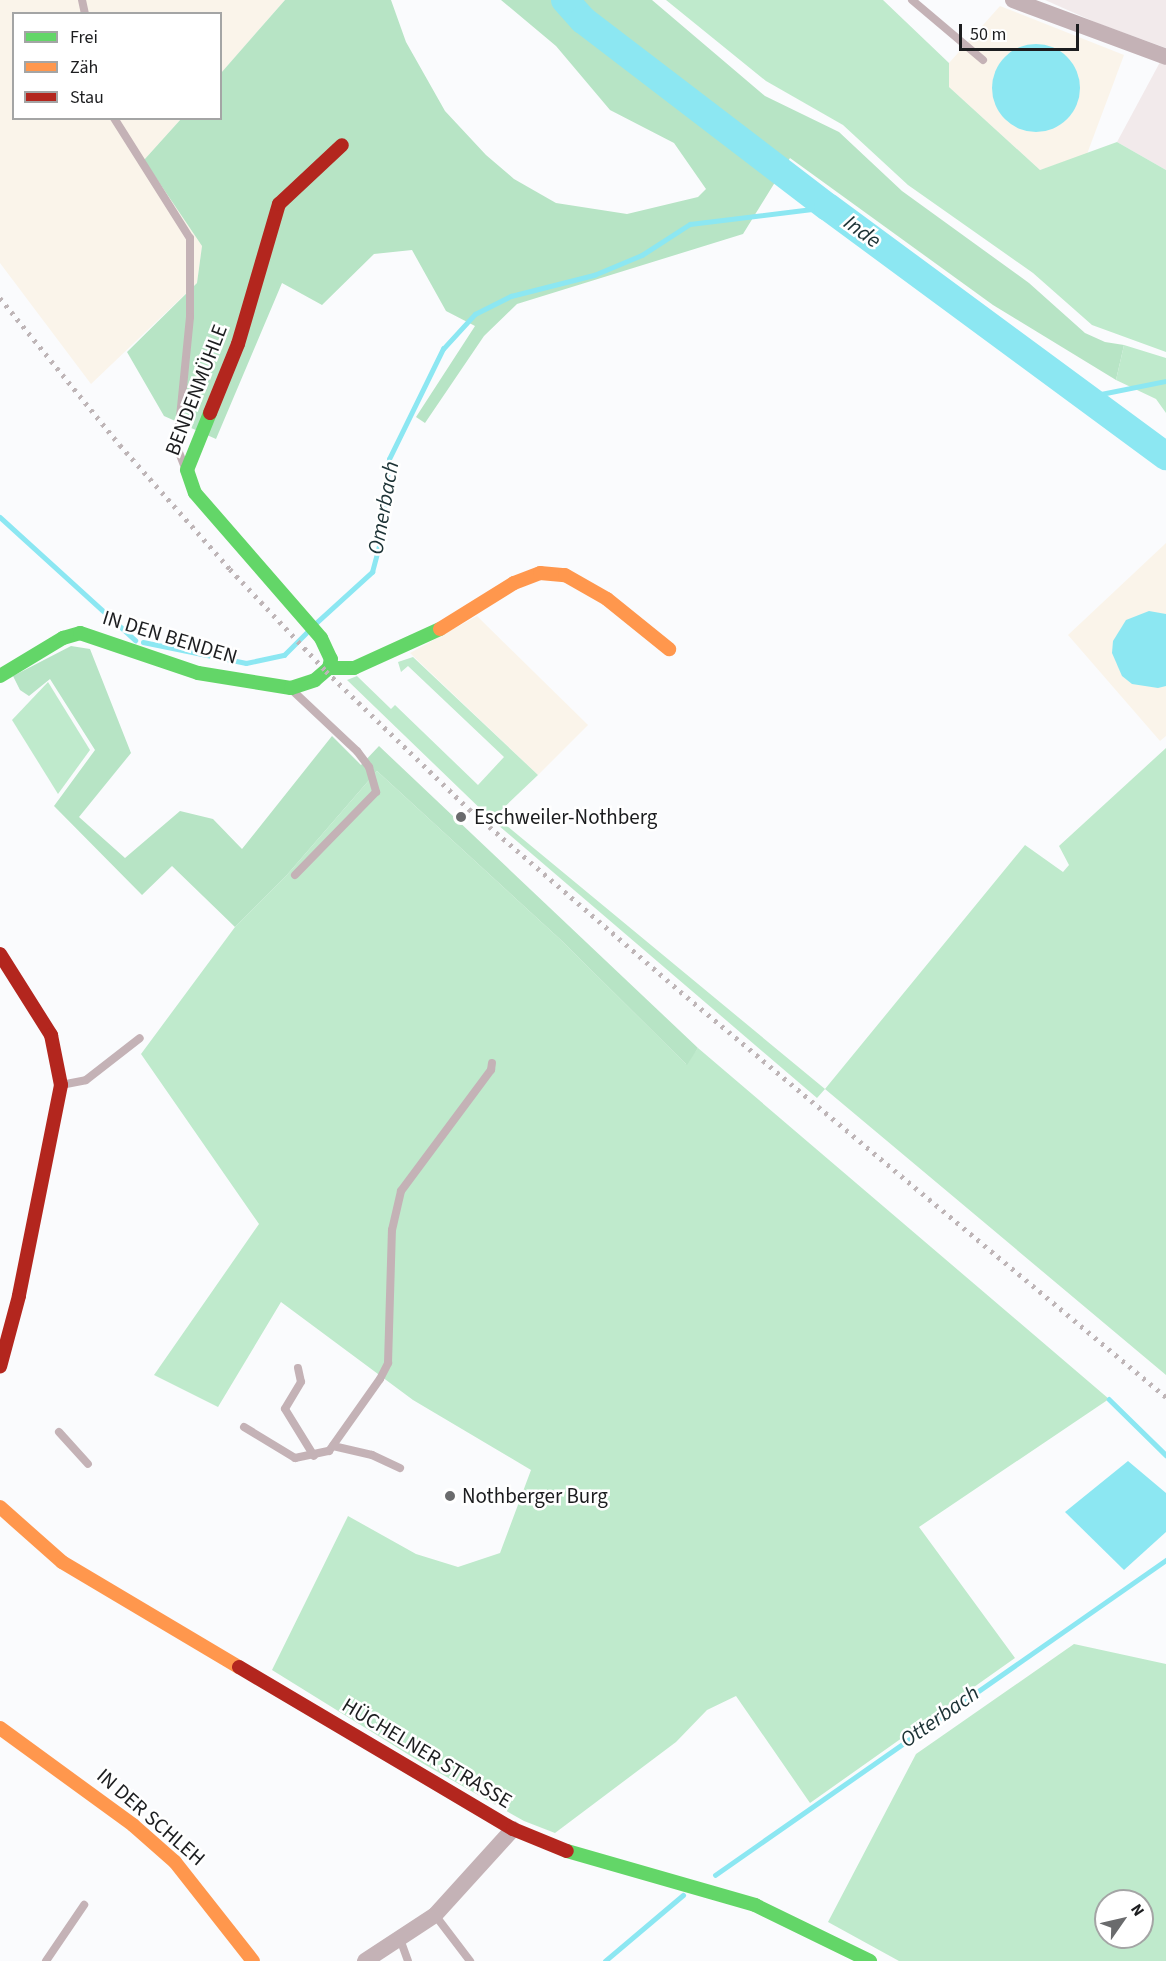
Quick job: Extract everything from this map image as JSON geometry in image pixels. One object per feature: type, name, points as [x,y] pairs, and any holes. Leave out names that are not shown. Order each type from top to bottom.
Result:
[{"type":"street","points":[[1014,0],[1166,57]]},
{"type":"street","name":"BENDENMÜHLE","points":[[326,652],[296,612],[195,493],[187,470],[238,344],[279,204],[342,145]]},
{"type":"street","points":[[291,688],[315,680],[326,652],[367,663],[423,639],[514,583],[540,573],[565,575],[607,599],[637,627],[669,649]]},
{"type":"street","name":"IN DEN BENDEN","points":[[0,676],[63,638],[80,633],[198,673],[291,688]]},
{"type":"street","points":[[0,954],[51,1035],[61,1085],[0,1367]]},
{"type":"street","name":"HÜCHELNER STRASSE","points":[[0,1509],[62,1562],[513,1829],[549,1846],[755,1905],[870,1961]]},
{"type":"street","name":"IN DER SCHLEH","points":[[0,1728],[115,1811],[175,1862],[253,1961]]},
{"type":"street","points":[[365,1961],[435,1915],[513,1829]]},
{"type":"lane","points":[[912,0],[983,60]]},
{"type":"lane","points":[[115,120],[190,238],[190,317],[177,447],[187,470]]},
{"type":"lane","points":[[291,688],[300,702],[357,751],[369,767],[376,792],[295,875]]},
{"type":"lane","points":[[61,1085],[86,1080],[140,1038]]},
{"type":"lane","points":[[244,1427],[295,1458],[314,1456],[333,1446],[388,1363],[392,1230],[401,1191],[491,1070],[492,1063]]},
{"type":"lane","points":[[298,1368],[301,1382],[285,1409],[314,1456]]},
{"type":"lane","points":[[59,1432],[88,1464]]},
{"type":"lane","points":[[333,1446],[372,1455],[400,1468]]},
{"type":"lane","points":[[46,1961],[84,1905]]},
{"type":"lane","points":[[435,1915],[470,1961]]},
{"type":"lane","points":[[400,1940],[408,1961]]},
{"type":"shaded area","points":[[0,0],[285,0],[222,72],[222,12],[12,12],[12,120],[180,120],[144,160],[202,246],[197,283],[91,384],[0,263]]},
{"type":"shaded area","points":[[1045,0],[1166,0],[1166,48],[1097,23]]},
{"type":"shaded area","points":[[1000,6],[1124,55],[1087,154],[1040,170],[949,87],[949,63]]},
{"type":"shaded area","points":[[1166,51],[1166,170],[1117,142]]},
{"type":"shaded area","points":[[1166,543],[1166,736],[1160,741],[1068,635]]},
{"type":"shaded area","points":[[477,616],[588,725],[538,775],[410,653]]},
{"type":"green space","points":[[285,0],[391,0],[406,42],[445,111],[486,155],[514,179],[556,203],[627,214],[698,197],[706,189],[674,143],[610,110],[556,46],[501,0],[652,0],[765,96],[839,132],[902,191],[1029,283],[1085,333],[1105,342],[1124,345],[1116,380],[993,305],[790,158],[743,234],[517,304],[484,336],[425,423],[416,417],[475,326],[446,311],[412,250],[374,254],[322,305],[282,283],[216,439],[164,416],[127,352],[197,283],[202,246],[144,160],[180,120],[222,120],[222,72]]},
{"type":"green space","points":[[666,0],[883,0],[949,63],[949,87],[1040,170],[1117,142],[1166,170],[1166,352],[1092,325],[1033,273],[908,185],[843,125],[766,81]]},
{"type":"green space","points":[[1124,345],[1166,358],[1166,413],[1156,399],[1116,380]]},
{"type":"green space","points":[[71,646],[90,649],[131,753],[79,817],[125,858],[180,811],[213,819],[242,849],[332,736],[361,765],[379,746],[698,1048],[687,1065],[562,941],[377,771],[286,876],[235,927],[172,866],[142,895],[54,806],[95,750],[50,679],[29,696],[20,690],[13,676]]},
{"type":"green space","points":[[413,657],[538,775],[495,816],[825,1089],[817,1098],[491,819],[347,680],[357,676],[391,709],[395,705],[478,785],[504,757],[408,666],[401,672],[398,662]]},
{"type":"green space","points":[[48,682],[90,750],[58,794],[12,720]]},
{"type":"green space","points":[[1166,748],[1166,1375],[825,1089],[1025,845],[1063,872],[1069,865],[1059,846]]},
{"type":"green space","points":[[377,771],[562,941],[686,1064],[698,1048],[1109,1399],[919,1527],[1015,1658],[810,1803],[736,1696],[707,1710],[676,1742],[555,1833],[524,1821],[422,1763],[272,1670],[348,1516],[416,1554],[458,1567],[500,1553],[531,1470],[413,1400],[281,1302],[218,1407],[154,1375],[259,1224],[141,1054],[235,927],[286,876]]},
{"type":"green space","points":[[1074,1644],[1166,1664],[1166,1961],[899,1961],[828,1922],[916,1754]]},
{"type":"water","points":[[1036,44],[1061,51],[1073,63],[1080,88],[1073,113],[1061,125],[1036,132],[1011,125],[999,113],[992,88],[999,63],[1011,51]]},
{"type":"water","points":[[1149,611],[1166,614],[1166,686],[1158,688],[1132,684],[1122,676],[1112,653],[1113,641],[1126,620]]},
{"type":"water","points":[[1128,1461],[1166,1493],[1166,1532],[1124,1570],[1065,1512]]},
{"type":"waterway","name":"Inde","points":[[565,0],[583,20],[828,207],[1166,456]]},
{"type":"waterway","name":"Omerbach","points":[[316,623],[372,572],[380,542],[389,459],[443,349],[475,314],[511,296],[594,275],[642,255],[690,224],[828,207]]},
{"type":"waterway","points":[[1086,397],[1166,381]]},
{"type":"waterway","name":"Omerbach","points":[[0,517],[135,640]]},
{"type":"waterway","name":"Omerbach","points":[[143,642],[246,663],[284,655],[306,633]]},
{"type":"waterway","points":[[1109,1399],[1166,1455]]},
{"type":"waterway","name":"Otterbach","points":[[715,1875],[1166,1560]]},
{"type":"waterway","name":"Otterbach","points":[[605,1961],[683,1895]]},
{"type":"railway","points":[[0,298],[120,445],[230,569],[326,671],[469,809],[687,997],[1166,1397]]},
{"type":"traffic: fast","points":[[210,413],[187,470],[195,493],[321,638],[331,659],[329,668]]},
{"type":"traffic: fast","points":[[0,676],[63,638],[80,633],[198,673],[291,688],[315,680],[329,668],[354,668],[440,629]]},
{"type":"traffic: fast","points":[[567,1851],[755,1905],[870,1961]]},
{"type":"traffic: slow","points":[[440,629],[514,583],[540,573],[565,575],[607,599],[669,649]]},
{"type":"traffic: slow","points":[[0,1507],[62,1562],[239,1667]]},
{"type":"traffic: slow","points":[[0,1728],[133,1825],[175,1862],[253,1961]]},
{"type":"traffic: jam","points":[[210,413],[238,344],[279,204],[342,145]]},
{"type":"traffic: jam","points":[[0,954],[51,1035],[61,1085],[19,1296],[0,1367]]},
{"type":"traffic: jam","points":[[239,1667],[513,1829],[567,1851]]},
{"type":"place","name":"Eschweiler-Nothberg","points":[[461,817]]},
{"type":"place","name":"Nothberger Burg","points":[[450,1496]]}]
